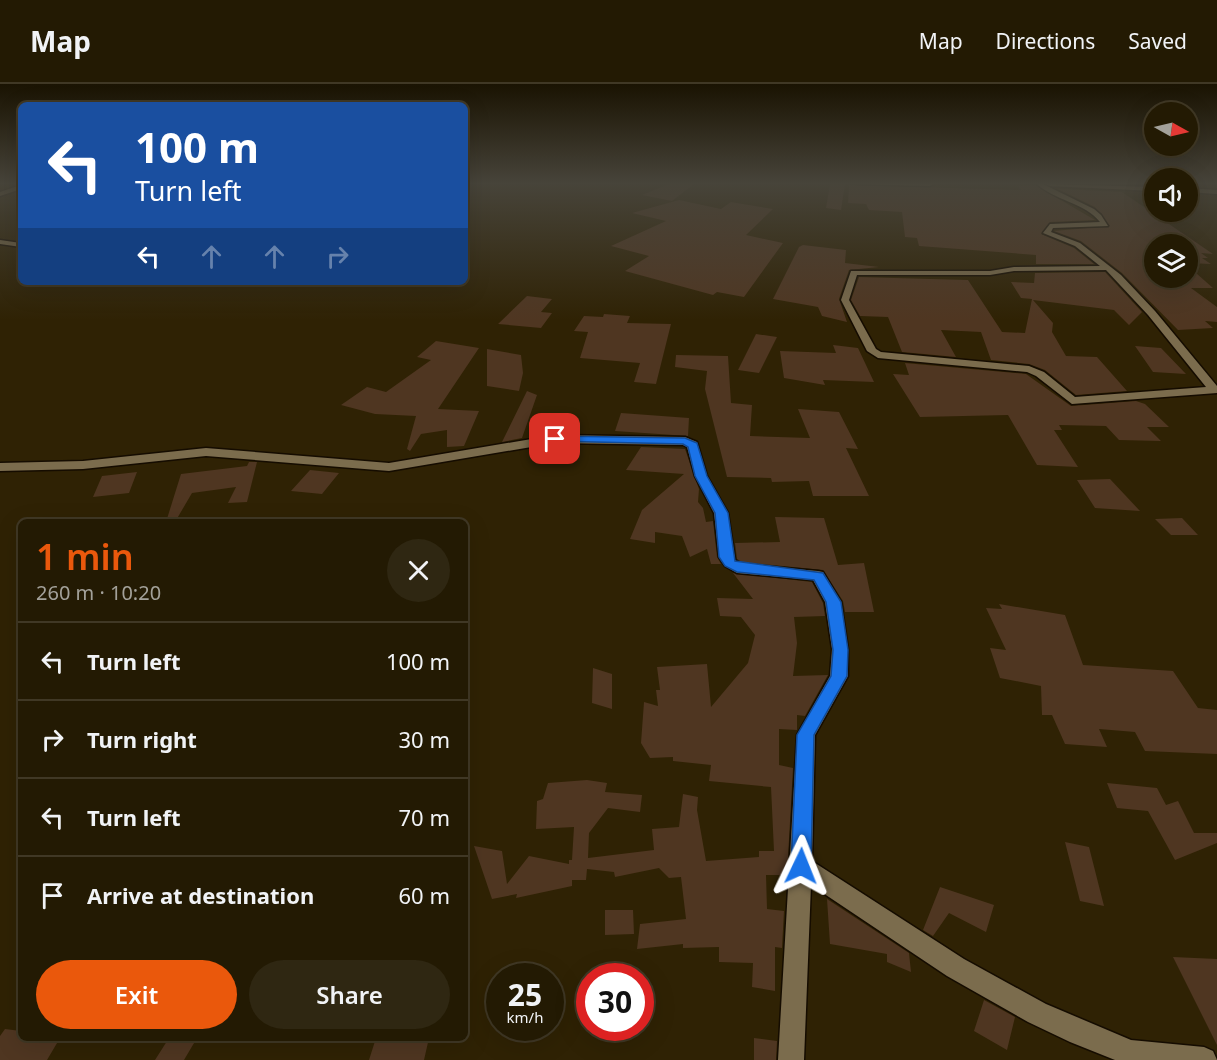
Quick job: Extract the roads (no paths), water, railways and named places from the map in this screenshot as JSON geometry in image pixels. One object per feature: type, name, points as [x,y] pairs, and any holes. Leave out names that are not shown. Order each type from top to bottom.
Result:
[{"type":"street","points":[[1048,230],[1047,233],[1079,245],[1108,268],[1165,329],[1216,390]]},
{"type":"street","points":[[0,242],[18,245]]},
{"type":"street","points":[[1108,268],[1014,269],[990,273],[854,273],[845,300],[872,351],[879,355],[1029,369],[1040,374],[1072,401],[1216,390]]},
{"type":"street","points":[[0,467],[83,465],[206,452],[388,467],[555,439],[685,441],[693,445],[701,476],[721,513],[726,557],[730,563],[737,567],[818,576],[833,602],[840,650],[839,676],[806,735],[791,1060]]},
{"type":"street","points":[[801,866],[952,965],[1023,1006],[1124,1051],[1204,1060]]}]
